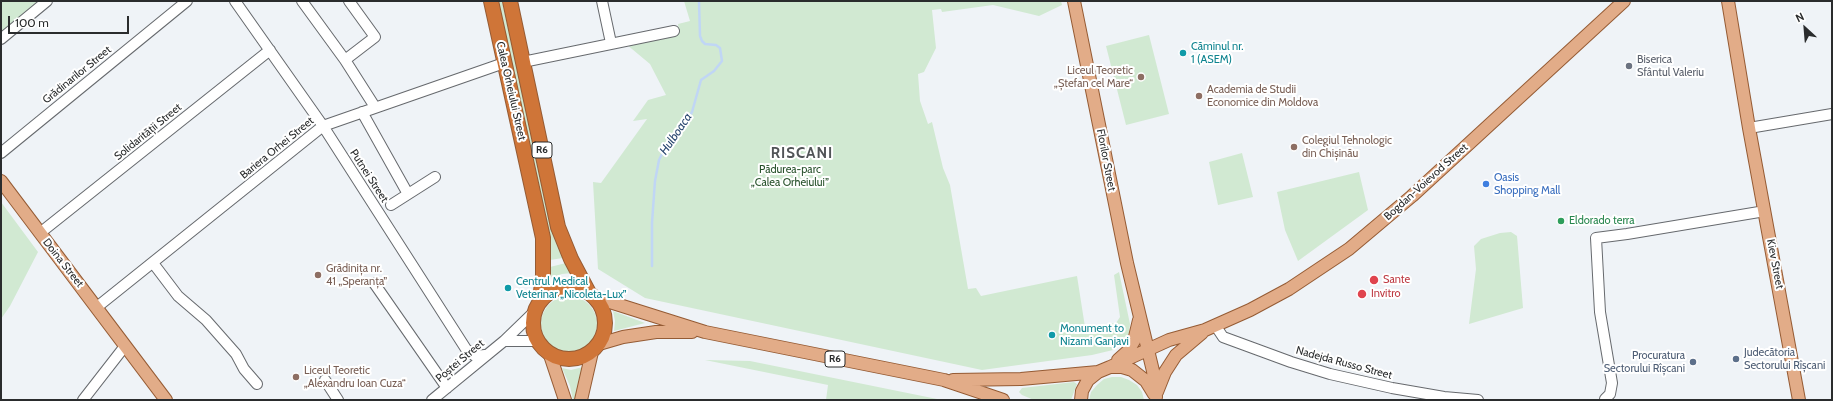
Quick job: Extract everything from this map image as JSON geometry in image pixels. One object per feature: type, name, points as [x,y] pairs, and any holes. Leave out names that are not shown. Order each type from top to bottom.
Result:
[{"type":"highway","name":"Calea Orheiului Street","points":[[491,1],[543,238],[543,275],[540,300]]},
{"type":"highway","name":"Calea Orheiului Street","points":[[510,1],[558,226],[571,259],[592,295]]},
{"type":"highway","name":"R6","points":[[536,340],[532,327],[534,312],[540,300],[551,291],[563,287],[577,288],[592,295],[600,305],[605,320],[603,335],[595,348],[582,357],[571,360],[560,359],[550,355]]},
{"type":"highway","points":[[536,340],[550,355]]},
{"type":"main road","name":"Florilor Street","points":[[1074,1],[1139,318],[1153,371],[1156,398]]},
{"type":"main road","name":"Bogdan-Voievod Street","points":[[1110,367],[1169,340],[1210,328],[1250,310],[1289,289],[1349,249],[1412,196],[1623,1]]},
{"type":"main road","name":"Kiev Street","points":[[1728,1],[1749,128],[1799,400]]},
{"type":"main road","name":"Doina Street","points":[[1,181],[166,400]]},
{"type":"main road","name":"R6","points":[[592,295],[705,332],[944,380],[1003,400]]},
{"type":"main road","name":"Florilor Street","points":[[1139,318],[1149,335],[1157,339],[1169,340]]},
{"type":"main road","name":"Florilor Street","points":[[1110,367],[1131,346],[1136,336],[1139,318]]},
{"type":"main road","name":"Bogdan-Voievod Street","points":[[1156,398],[1161,381],[1176,355],[1210,328]]},
{"type":"main road","name":"R6","points":[[595,348],[623,337],[656,332],[705,332]]},
{"type":"main road","points":[[581,400],[595,348]]},
{"type":"main road","points":[[550,355],[565,400]]},
{"type":"main road","name":"R6","points":[[1081,400],[1082,391],[1088,380],[1098,372],[1110,367]]},
{"type":"main road","points":[[1110,367],[1122,367],[1132,370],[1146,381],[1156,398]]},
{"type":"main road","name":"R6","points":[[944,380],[1021,379],[1098,372]]},
{"type":"street","points":[[1,39],[47,1]]},
{"type":"street","name":"Grădinarilor Street","points":[[1,153],[187,1]]},
{"type":"street","name":"Putnei Street","points":[[235,1],[323,126],[466,349],[475,356],[485,355]]},
{"type":"street","points":[[302,1],[345,60],[375,107]]},
{"type":"street","points":[[345,60],[375,37],[349,1]]},
{"type":"street","points":[[602,1],[611,43]]},
{"type":"street","points":[[523,62],[674,31]]},
{"type":"street","name":"Solidarității Street","points":[[40,233],[270,50]]},
{"type":"street","name":"Bariera Orhei Street","points":[[97,307],[323,126],[504,63]]},
{"type":"street","points":[[362,112],[408,194]]},
{"type":"street","points":[[1749,128],[1832,114]]},
{"type":"street","points":[[391,205],[435,177]]},
{"type":"street","points":[[1605,400],[1610,394],[1612,383],[1600,312],[1596,238],[1640,233],[1764,211]]},
{"type":"street","points":[[153,263],[178,296],[206,320],[236,354],[244,369],[257,384]]},
{"type":"street","points":[[374,283],[447,388]]},
{"type":"street","name":"Poștei Street","points":[[432,400],[485,355],[504,341],[534,312]]},
{"type":"street","name":"Nadejda Russo Street","points":[[1210,328],[1223,337],[1291,362],[1330,374],[1406,391],[1478,400]]},
{"type":"street","points":[[504,341],[536,340]]},
{"type":"street","points":[[83,400],[125,346]]},
{"type":"street","points":[[325,380],[338,400]]},
{"type":"green space","points":[[1,1],[42,1],[1,35]]},
{"type":"green space","points":[[498,1],[502,1],[552,229],[563,258],[550,260],[551,245]]},
{"type":"green space","name":"Pădurea-parc „Calea Orheiului”","points":[[684,1],[1061,1],[1062,5],[1039,16],[993,5],[942,12],[941,9],[932,10],[936,48],[924,72],[918,74],[920,101],[928,124],[932,122],[943,168],[950,185],[968,289],[976,288],[981,296],[1077,276],[1085,327],[1116,323],[1120,317],[1114,275],[1119,272],[1130,324],[1129,333],[1126,339],[1113,350],[1092,355],[982,370],[645,298],[598,269],[593,182],[601,183],[647,119],[633,121],[648,100],[666,95],[650,64],[626,44],[679,34],[678,24],[690,21]]},
{"type":"green space","points":[[1149,35],[1169,114],[1126,125],[1106,46]]},
{"type":"green space","points":[[1242,153],[1253,197],[1218,205],[1209,162]]},
{"type":"green space","points":[[1359,172],[1368,210],[1298,261],[1285,230],[1277,192]]},
{"type":"green space","points":[[1,202],[38,252],[10,306],[1,319]]},
{"type":"green space","points":[[1511,232],[1517,236],[1523,308],[1469,324],[1476,269],[1474,246],[1481,239],[1500,233]]},
{"type":"green space","points":[[566,263],[572,273],[549,278],[550,267]]},
{"type":"green space","points":[[563,296],[575,296],[589,304],[597,318],[595,335],[589,344],[575,352],[563,352],[553,347],[546,340],[541,330],[541,318],[546,308],[553,301]]},
{"type":"green space","points":[[613,311],[645,323],[614,331],[615,321]]},
{"type":"green space","points":[[705,360],[750,361],[942,400],[826,400],[828,385]]},
{"type":"green space","points":[[583,367],[576,400],[573,400],[570,386],[562,368],[571,370]]},
{"type":"green space","points":[[1121,377],[1137,385],[1142,392],[1144,400],[1089,400],[1091,392],[1097,385],[1104,379]]},
{"type":"green space","points":[[1074,382],[1077,384],[1071,400],[1034,400],[1022,395],[1019,392],[1022,388]]},
{"type":"waterway","name":"Hulboaca","points":[[652,266],[652,223],[655,181],[659,160],[668,142],[686,122],[692,112],[701,80],[714,71],[722,61],[720,48],[716,45],[705,44],[700,36],[699,1]]},
{"type":"place","name":"Căminul nr. 1 (ASEM)","points":[[1183,53]]},
{"type":"place","name":"Biserica Sfântul Valeriu","points":[[1629,66]]},
{"type":"place","name":"Liceul Teoretic „Ștefan cel Mare“","points":[[1141,77]]},
{"type":"place","name":"Academia de Studii Economice din Moldova","points":[[1199,96]]},
{"type":"place","name":"Colegiul Tehnologic din Chișinău","points":[[1294,147]]},
{"type":"place","name":"Oasis Shopping Mall","points":[[1486,184]]},
{"type":"place","name":"Eldorado terra","points":[[1561,221]]},
{"type":"place","name":"Grădinița nr. 41 „Speranța”","points":[[318,275]]},
{"type":"place","name":"Sante","points":[[1374,280]]},
{"type":"place","name":"Centrul Medical Veterinar „Nicoleta-Lux”","points":[[508,288]]},
{"type":"place","name":"Invitro","points":[[1362,294]]},
{"type":"place","name":"Monument to Nizami Ganjavi","points":[[1052,335]]},
{"type":"place","name":"Judecătoria Sectorului Rîșcani","points":[[1736,359]]},
{"type":"place","name":"Procuratura Sectorului Rîșcani","points":[[1693,362]]},
{"type":"place","name":"Liceul Teoretic „Alexandru Ioan Cuza“","points":[[296,377]]},
{"type":"district","name":"RISCANI","points":[[802,154]]}]
